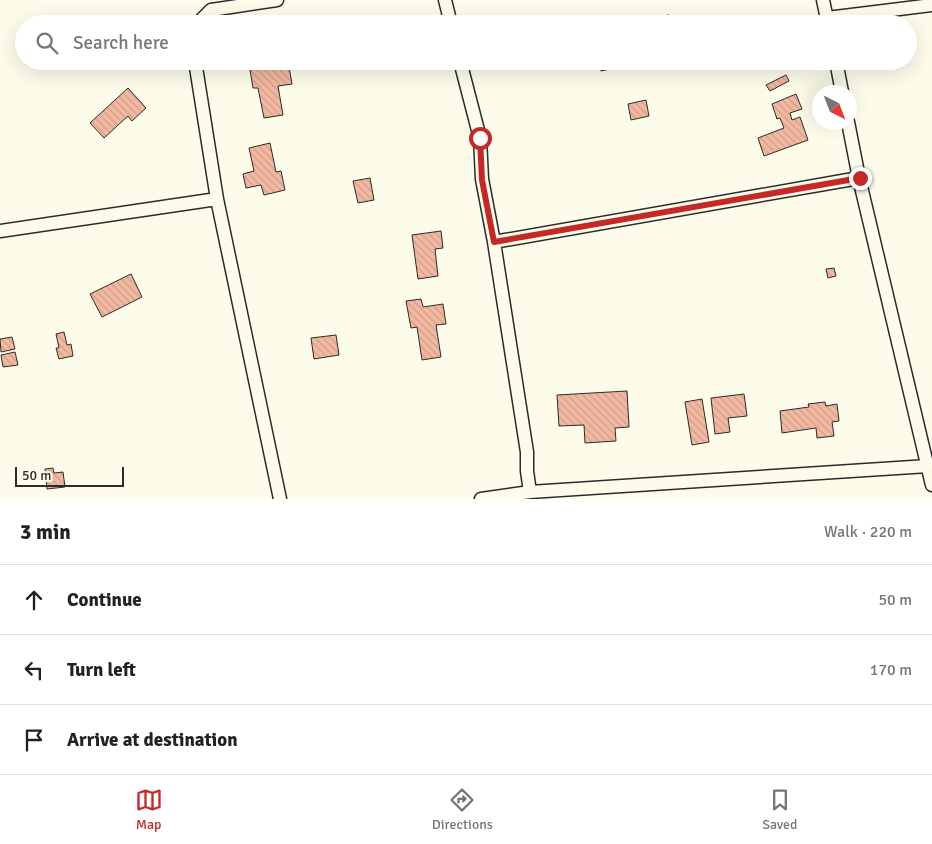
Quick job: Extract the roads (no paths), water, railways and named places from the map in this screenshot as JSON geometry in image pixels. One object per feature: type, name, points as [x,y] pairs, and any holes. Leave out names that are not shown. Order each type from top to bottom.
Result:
[{"type":"street","points":[[206,15],[211,10],[277,0]]},
{"type":"street","points":[[445,0],[449,15]]},
{"type":"street","points":[[823,0],[827,15]]},
{"type":"street","points":[[867,15],[932,5]]},
{"type":"street","points":[[197,70],[217,199],[280,499]]},
{"type":"street","points":[[462,70],[480,138],[482,180],[494,242],[527,452],[530,492]]},
{"type":"street","points":[[838,70],[841,85]]},
{"type":"street","points":[[850,130],[932,485]]},
{"type":"street","points":[[494,242],[860,178]]},
{"type":"street","points":[[0,232],[217,199]]},
{"type":"street","points":[[481,499],[530,492],[928,466]]}]
